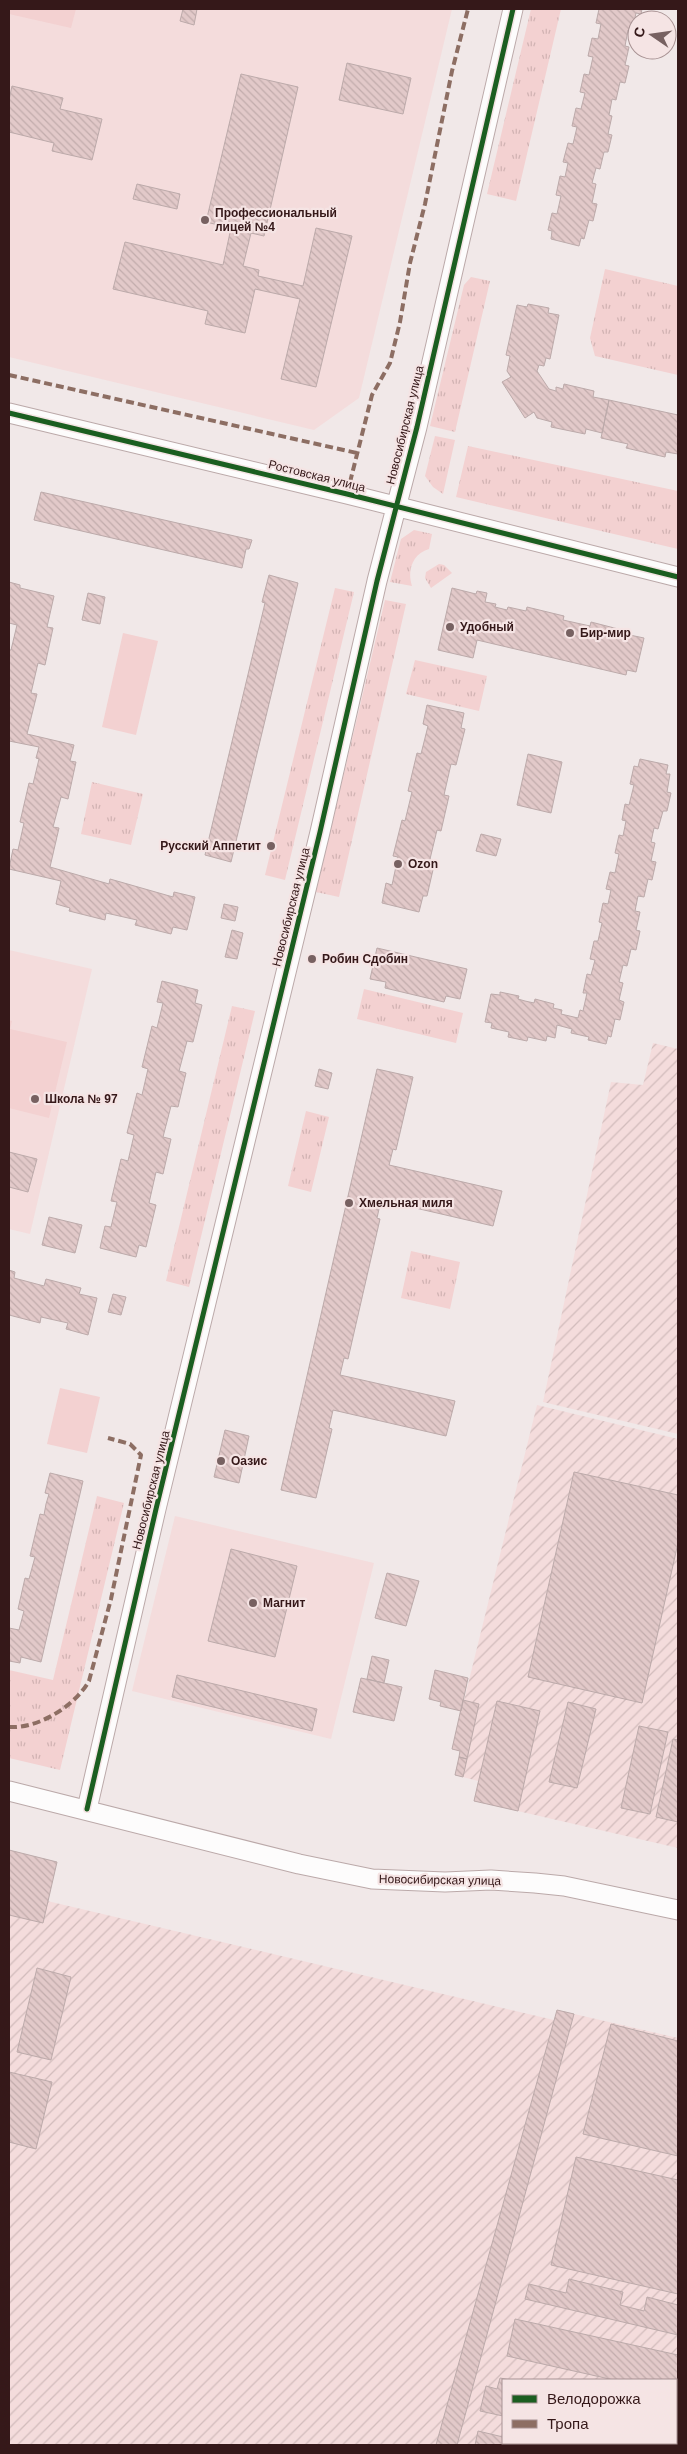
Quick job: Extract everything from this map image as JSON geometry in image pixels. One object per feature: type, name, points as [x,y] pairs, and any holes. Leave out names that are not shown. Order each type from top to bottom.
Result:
[{"type":"street","name":"Новосибирская улица","points":[[87,1809],[156,1509],[205,1313],[396,506],[417,427],[513,9]]},
{"type":"street","name":"Ростовская улица","points":[[9,413],[396,506],[678,577]]},
{"type":"street","name":"Новосибирская улица","points":[[9,1791],[87,1809],[299,1864],[372,1879],[445,1882],[491,1880],[536,1883],[564,1886],[678,1910]]},
{"type":"shaded area","name":"Профессиональный лицей №4","points":[[9,9],[452,9],[359,398],[314,430],[9,357]]},
{"type":"shaded area","name":"Школа № 97","points":[[9,950],[92,969],[30,1234],[9,1229]]},
{"type":"shaded area","points":[[653,1043],[678,1049],[678,1434],[543,1402],[611,1082],[643,1085]]},
{"type":"shaded area","points":[[537,1405],[678,1439],[678,1848],[474,1801],[478,1781],[455,1775],[460,1751],[452,1749]]},
{"type":"shaded area","points":[[175,1516],[374,1563],[331,1739],[132,1691]]},
{"type":"shaded area","points":[[9,1892],[554,2020],[557,2010],[678,2038],[678,2445],[9,2445]]},
{"type":"green space","points":[[9,9],[76,9],[71,28],[9,14]]},
{"type":"green space","points":[[531,9],[561,9],[516,201],[487,194]]},
{"type":"green space","points":[[605,269],[678,286],[678,375],[595,356],[590,338]]},
{"type":"green space","points":[[471,277],[490,281],[455,432],[430,426],[464,285]]},
{"type":"green space","points":[[435,436],[455,440],[443,494],[433,487],[425,476]]},
{"type":"green space","points":[[468,446],[678,491],[678,549],[456,497]]},
{"type":"green space","points":[[414,530],[432,534],[429,549],[418,555],[412,564],[410,575],[412,586],[390,582],[401,539]]},
{"type":"green space","points":[[439,564],[444,565],[452,573],[431,588],[425,578],[426,572]]},
{"type":"green space","points":[[335,588],[354,592],[285,880],[265,875]]},
{"type":"green space","points":[[385,600],[406,604],[339,897],[316,892]]},
{"type":"green space","points":[[123,633],[158,641],[136,735],[102,727]]},
{"type":"green space","points":[[415,660],[487,676],[479,711],[406,694]]},
{"type":"green space","points":[[92,782],[143,794],[131,845],[81,834]]},
{"type":"green space","points":[[364,989],[463,1013],[456,1043],[357,1019]]},
{"type":"green space","points":[[232,1006],[255,1011],[189,1287],[166,1281]]},
{"type":"green space","points":[[9,1020],[12,1021],[10,1029],[67,1042],[49,1118],[9,1108]]},
{"type":"green space","points":[[306,1111],[329,1117],[311,1192],[288,1186]]},
{"type":"green space","points":[[411,1251],[460,1262],[450,1309],[401,1298]]},
{"type":"green space","points":[[60,1388],[100,1397],[87,1453],[47,1444]]},
{"type":"green space","points":[[97,1496],[124,1503],[60,1770],[9,1758],[9,1670],[53,1680]]},
{"type":"building","points":[[183,9],[197,9],[194,25],[180,21]]},
{"type":"building","points":[[599,9],[642,9],[627,10],[625,46],[627,46],[627,56],[625,65],[629,66],[625,83],[620,82],[616,100],[612,99],[609,115],[612,116],[608,134],[612,135],[608,152],[604,152],[600,169],[596,168],[592,183],[596,184],[592,203],[597,204],[593,221],[589,220],[584,239],[581,238],[579,246],[551,239],[552,231],[548,230],[552,213],[557,214],[561,196],[556,195],[560,176],[565,177],[568,163],[563,162],[568,143],[573,144],[577,127],[572,126],[576,108],[581,109],[585,93],[580,92],[584,74],[589,75],[593,57],[588,56],[592,38],[598,39],[601,24],[596,23]]},
{"type":"building","points":[[347,63],[411,78],[403,114],[339,100]]},
{"type":"building","points":[[241,74],[298,87],[264,236],[251,233],[243,266],[259,270],[258,276],[303,286],[316,228],[352,236],[316,387],[281,379],[300,299],[255,289],[245,333],[205,324],[208,311],[113,289],[125,242],[223,265],[231,228],[206,222]]},
{"type":"building","points":[[12,86],[63,98],[60,109],[102,119],[92,160],[52,151],[54,143],[9,132],[9,100]]},
{"type":"building","points":[[137,184],[180,194],[177,209],[133,199]]},
{"type":"building","points":[[528,304],[549,308],[548,313],[559,315],[550,359],[546,358],[544,366],[539,365],[537,371],[549,389],[556,391],[556,387],[563,389],[564,384],[594,391],[593,397],[609,400],[602,433],[586,429],[585,434],[551,427],[552,422],[537,418],[534,412],[525,418],[502,382],[511,377],[507,371],[510,356],[506,355],[517,305],[527,307]]},
{"type":"building","points":[[609,400],[678,415],[678,454],[666,452],[665,457],[626,448],[628,444],[601,438]]},
{"type":"building","points":[[41,492],[252,540],[249,549],[246,549],[242,568],[34,520]]},
{"type":"building","points":[[269,575],[298,583],[231,862],[205,855],[265,603],[262,602]]},
{"type":"building","points":[[9,582],[20,585],[20,588],[54,596],[47,627],[53,628],[45,665],[38,663],[31,693],[37,694],[27,734],[74,745],[70,761],[76,762],[68,799],[61,797],[53,827],[59,828],[50,867],[109,884],[110,879],[173,897],[174,892],[195,897],[187,930],[173,927],[171,934],[135,925],[137,920],[106,913],[105,920],[69,911],[70,908],[56,904],[61,881],[9,869],[13,849],[18,850],[24,823],[20,822],[29,783],[33,784],[39,759],[36,758],[39,747],[9,741],[9,650],[11,650],[17,625],[9,623]]},
{"type":"building","points":[[452,588],[476,594],[477,591],[487,593],[485,602],[496,604],[495,607],[507,610],[508,607],[526,611],[527,607],[564,616],[563,620],[590,626],[591,622],[626,631],[625,634],[644,638],[636,672],[627,670],[626,675],[477,640],[473,658],[438,650]]},
{"type":"building","points":[[88,593],[105,597],[100,624],[82,620]]},
{"type":"building","points":[[427,705],[464,713],[461,728],[465,729],[456,765],[451,764],[444,795],[449,796],[441,831],[437,830],[430,859],[435,861],[427,896],[423,896],[419,912],[382,903],[386,883],[392,885],[398,857],[393,856],[402,820],[405,821],[412,792],[408,791],[417,753],[421,754],[428,726],[423,724]]},
{"type":"building","points":[[528,754],[562,762],[551,813],[517,805]]},
{"type":"building","points":[[640,759],[668,765],[666,774],[670,774],[667,792],[671,793],[667,811],[663,811],[658,829],[654,828],[651,842],[655,843],[651,861],[656,862],[652,880],[648,879],[644,897],[638,896],[635,911],[640,912],[636,930],[640,931],[636,950],[631,949],[627,966],[623,965],[619,982],[623,983],[619,1000],[624,1002],[620,1020],[615,1019],[611,1037],[608,1036],[606,1044],[588,1040],[589,1037],[571,1033],[572,1029],[557,1025],[555,1038],[547,1036],[546,1041],[528,1037],[527,1041],[508,1037],[509,1032],[491,1028],[492,1023],[485,1022],[491,994],[500,995],[500,992],[519,996],[518,999],[534,1003],[535,999],[554,1004],[553,1008],[562,1010],[561,1014],[578,1018],[580,1010],[583,1011],[587,993],[583,993],[587,974],[591,975],[595,960],[590,959],[594,941],[598,941],[602,923],[599,922],[603,903],[608,904],[611,890],[606,889],[610,872],[615,873],[619,854],[615,853],[619,835],[623,836],[626,821],[622,820],[625,804],[629,805],[634,785],[630,784],[634,766],[638,767]]},
{"type":"building","points":[[481,834],[501,839],[496,856],[476,851]]},
{"type":"building","points":[[224,904],[238,907],[235,921],[221,918]]},
{"type":"building","points":[[232,930],[243,933],[237,959],[225,957]]},
{"type":"building","points":[[377,948],[467,969],[460,999],[446,996],[444,1002],[385,988],[386,982],[370,979]]},
{"type":"building","points":[[162,981],[198,990],[195,1003],[202,1005],[193,1042],[187,1041],[179,1071],[186,1073],[178,1107],[171,1106],[163,1137],[171,1139],[163,1174],[156,1172],[149,1203],[156,1205],[146,1247],[139,1245],[136,1257],[100,1248],[105,1226],[111,1227],[117,1202],[111,1201],[121,1159],[128,1161],[134,1135],[127,1133],[137,1093],[142,1095],[148,1069],[142,1067],[152,1026],[157,1028],[163,1003],[157,1002]]},
{"type":"building","points":[[319,1069],[332,1073],[328,1089],[315,1086]]},
{"type":"building","points":[[377,1069],[413,1077],[396,1150],[393,1149],[389,1165],[502,1191],[493,1226],[381,1200],[377,1218],[380,1219],[348,1359],[344,1358],[340,1375],[455,1401],[446,1436],[333,1410],[329,1428],[332,1429],[316,1498],[281,1490]]},
{"type":"building","points":[[9,1152],[37,1159],[28,1192],[9,1187]]},
{"type":"building","points":[[49,1217],[82,1225],[75,1253],[42,1245]]},
{"type":"building","points":[[9,1270],[15,1272],[14,1278],[44,1286],[46,1279],[81,1288],[79,1294],[97,1298],[88,1335],[66,1329],[68,1323],[41,1317],[40,1323],[9,1315]]},
{"type":"building","points":[[113,1294],[126,1297],[121,1315],[108,1312]]},
{"type":"building","points":[[225,1430],[249,1436],[239,1483],[214,1477]]},
{"type":"building","points":[[574,1472],[678,1495],[678,1543],[642,1703],[528,1677]]},
{"type":"building","points":[[50,1473],[83,1481],[41,1662],[21,1657],[20,1663],[9,1661],[9,1628],[19,1630],[24,1611],[18,1609],[25,1578],[29,1579],[35,1557],[30,1556],[40,1514],[44,1515],[49,1494],[45,1493]]},
{"type":"building","name":"Магнит","points":[[231,1549],[297,1566],[275,1657],[208,1641]]},
{"type":"building","points":[[387,1573],[419,1581],[406,1626],[375,1618]]},
{"type":"building","points":[[372,1656],[389,1660],[384,1683],[367,1679]]},
{"type":"building","points":[[435,1670],[468,1678],[461,1711],[440,1706],[441,1702],[429,1699]]},
{"type":"building","points":[[177,1675],[317,1709],[312,1731],[172,1697]]},
{"type":"building","points":[[361,1678],[402,1687],[394,1721],[353,1712]]},
{"type":"building","points":[[463,1700],[479,1704],[467,1759],[459,1757],[460,1751],[452,1749]]},
{"type":"building","points":[[497,1701],[540,1711],[518,1811],[474,1801]]},
{"type":"building","points":[[568,1702],[596,1709],[577,1788],[549,1782]]},
{"type":"building","points":[[639,1726],[668,1732],[650,1814],[621,1808]]},
{"type":"building","points":[[673,1739],[678,1740],[678,1822],[656,1817]]},
{"type":"building","points":[[459,1757],[467,1759],[463,1777],[455,1775]]},
{"type":"building","points":[[9,1850],[57,1862],[43,1923],[9,1915]]},
{"type":"building","points":[[37,1968],[71,1977],[51,2060],[17,2052]]},
{"type":"building","points":[[557,2010],[574,2014],[457,2445],[436,2445]]},
{"type":"building","points":[[611,2024],[678,2041],[678,2156],[583,2134]]},
{"type":"building","points":[[9,2072],[52,2082],[36,2149],[9,2142]]},
{"type":"building","points":[[576,2157],[678,2180],[678,2294],[551,2265]]},
{"type":"building","points":[[569,2279],[623,2292],[620,2305],[644,2311],[647,2297],[678,2305],[678,2335],[525,2299],[529,2284],[566,2293]]},
{"type":"building","points":[[515,2319],[678,2355],[678,2395],[677,2379],[610,2379],[507,2356]]},
{"type":"building","points":[[500,2378],[506,2379],[502,2379],[502,2416],[480,2411],[486,2386],[497,2389]]},
{"type":"building","points":[[678,2418],[678,2445],[626,2444],[677,2444]]},
{"type":"building","points":[[478,2431],[502,2437],[502,2444],[539,2445],[475,2445]]},
{"type":"marked path","points":[[347,494],[372,395],[390,363],[452,71],[468,9]]},
{"type":"marked path","points":[[9,375],[357,453]]},
{"type":"marked path","points":[[9,1727],[32,1724],[55,1714],[75,1699],[89,1681],[111,1599],[141,1455],[130,1444],[108,1438]]},
{"type":"cycle path","points":[[87,1809],[156,1509],[320,832],[377,581],[417,427],[513,9]]},
{"type":"cycle path","points":[[9,413],[347,494],[678,577]]},
{"type":"place","name":"Профессиональный лицей №4","points":[[205,220]]},
{"type":"place","name":"Удобный","points":[[450,627]]},
{"type":"place","name":"Бир-мир","points":[[570,633]]},
{"type":"place","name":"Русский Аппетит","points":[[271,846]]},
{"type":"place","name":"Ozon","points":[[398,864]]},
{"type":"place","name":"Робин Сдобин","points":[[312,959]]},
{"type":"place","name":"Школа № 97","points":[[35,1099]]},
{"type":"place","name":"Хмельная миля","points":[[349,1203]]},
{"type":"place","name":"Оазис","points":[[221,1461]]},
{"type":"place","name":"Магнит","points":[[253,1603]]}]
